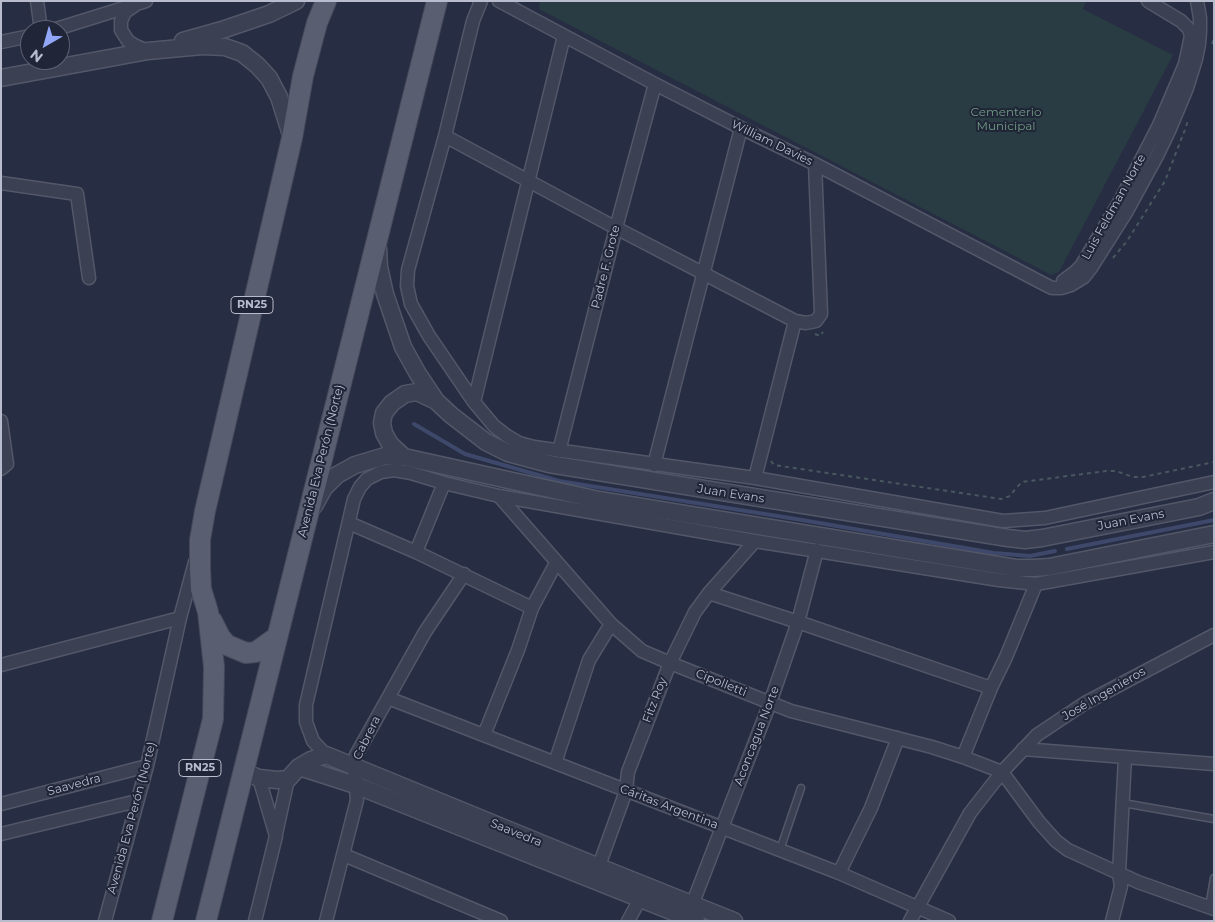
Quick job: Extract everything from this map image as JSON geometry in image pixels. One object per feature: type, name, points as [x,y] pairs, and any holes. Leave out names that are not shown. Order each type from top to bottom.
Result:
[{"type":"main road","name":"Avenida Eva Perón (Norte)","points":[[162,921],[213,719],[214,668],[208,612],[201,589],[200,540],[214,472],[292,138],[316,23],[326,1]]},
{"type":"main road","name":"Avenida Eva Perón (Norte)","points":[[206,921],[252,775],[276,637],[437,1]]},
{"type":"main road","points":[[208,612],[220,637],[227,644],[246,653],[256,652],[276,637]]},
{"type":"street","points":[[37,1],[40,20]]},
{"type":"street","points":[[141,2],[125,12],[121,21],[121,30],[128,40],[148,52],[269,14],[296,1]]},
{"type":"street","points":[[481,1],[473,21],[445,136],[528,182],[795,321],[806,323],[816,321],[821,314],[815,164]]},
{"type":"street","name":"William Davies","points":[[499,1],[655,84],[815,164],[1046,285]]},
{"type":"street","points":[[1148,1],[1182,21],[1195,22],[1200,18]]},
{"type":"street","name":"Luis Feldman Norte","points":[[1137,181],[1157,156],[1187,88],[1199,44],[1200,18],[1197,1]]},
{"type":"street","points":[[70,25],[141,2]]},
{"type":"street","name":"Luis Feldman Norte","points":[[1046,285],[1052,288],[1061,288],[1071,285],[1084,277],[1091,268],[1137,181],[1186,64],[1190,36],[1188,29],[1182,21]]},
{"type":"street","points":[[474,402],[564,36]]},
{"type":"street","points":[[1,42],[20,38]]},
{"type":"street","points":[[70,62],[202,46],[225,47],[242,53],[258,65],[269,78],[278,97],[292,138]]},
{"type":"street","points":[[1,78],[29,70]]},
{"type":"street","name":"Padre F. Grote","points":[[559,451],[655,84]]},
{"type":"street","points":[[654,465],[741,128]]},
{"type":"street","name":"Juan Evans","points":[[445,136],[408,270],[407,286],[411,304],[429,336],[474,402],[494,426],[506,436],[519,443],[559,451],[755,478],[1003,521],[1045,518],[1214,482]]},
{"type":"street","points":[[1,183],[77,194],[89,278]]},
{"type":"street","name":"Juan Evans","points":[[377,239],[379,267],[385,294],[403,346],[418,374],[436,401],[451,415],[486,442],[508,453],[549,464],[1025,540],[1199,507],[1214,501]]},
{"type":"street","points":[[755,478],[795,321]]},
{"type":"street","points":[[404,457],[390,444],[384,433],[382,423],[384,414],[392,403],[405,394],[417,392],[436,401]]},
{"type":"street","points":[[1,421],[7,464],[1,469]]},
{"type":"street","points":[[302,536],[317,499],[324,488],[337,475],[354,465],[385,456],[404,457],[600,500],[1016,568],[1049,567],[1214,534]]},
{"type":"street","points":[[256,921],[288,778],[299,767],[310,760],[326,756],[313,741],[306,722],[306,705],[354,499],[367,479],[381,472],[394,470],[411,473],[499,496],[755,541],[999,580],[1036,584],[1214,552]]},
{"type":"street","points":[[416,552],[444,483]]},
{"type":"street","name":"Cipolletti","points":[[499,496],[611,624],[642,650],[770,703],[963,757],[1002,772]]},
{"type":"street","points":[[349,523],[464,574],[532,608]]},
{"type":"street","name":"Avenida Eva Perón (Norte)","points":[[104,921],[147,766],[180,618],[200,540]]},
{"type":"street","name":"Fitz Roy","points":[[596,873],[626,791],[628,772],[670,663],[695,612],[708,593],[755,541]]},
{"type":"street","name":"Aconcagua Norte","points":[[692,914],[798,622],[816,550]]},
{"type":"street","points":[[484,735],[518,650],[532,608],[556,563]]},
{"type":"street","name":"Cabrera","points":[[326,921],[357,800],[354,767],[356,755],[426,632],[464,574]]},
{"type":"street","points":[[963,757],[1036,584]]},
{"type":"street","points":[[708,593],[991,688]]},
{"type":"street","points":[[1,665],[180,618]]},
{"type":"street","points":[[555,763],[589,660],[611,624]]},
{"type":"street","name":"José Ingenieros","points":[[910,921],[970,813],[1002,772],[1037,735],[1085,703],[1214,635]]},
{"type":"street","name":"Cáritas Argentina","points":[[388,698],[840,873],[949,921]]},
{"type":"street","points":[[840,873],[871,808],[898,738]]},
{"type":"street","points":[[1023,749],[1214,764]]},
{"type":"street","name":"Saavedra","points":[[326,756],[596,873]]},
{"type":"street","points":[[1112,921],[1121,886],[1119,873],[1124,757]]},
{"type":"street","name":"Saavedra","points":[[1,804],[147,766]]},
{"type":"street","name":"Saavedra","points":[[299,767],[355,785],[596,873],[692,914],[734,921]]},
{"type":"street","points":[[1002,772],[1039,822],[1056,841],[1068,850],[1138,882],[1212,908]]},
{"type":"street","points":[[252,775],[277,780],[288,778]]},
{"type":"street","points":[[252,775],[276,836]]},
{"type":"street","points":[[1,834],[137,801]]},
{"type":"street","points":[[344,855],[501,921]]},
{"type":"street","points":[[628,921],[644,892]]},
{"type":"lane","points":[[780,850],[802,788]]},
{"type":"lane","points":[[1123,803],[1214,819]]},
{"type":"lane","points":[[1212,908],[1214,878]]},
{"type":"path","points":[[1211,47],[1214,38]]},
{"type":"path","points":[[1110,262],[1127,241],[1165,180],[1186,127],[1188,117]]},
{"type":"path","points":[[814,334],[820,336],[824,328]]},
{"type":"path","points":[[769,457],[774,465],[1001,499],[1010,496],[1022,482],[1106,471],[1116,471],[1132,477],[1143,477],[1214,462]]},
{"type":"green space","name":"Cementerio Municipal","points":[[540,1],[1086,1],[1083,9],[1173,55],[1059,272],[1051,275],[539,9]]},
{"type":"waterway","points":[[414,424],[465,454],[559,481],[994,553],[1030,556],[1055,551]]},
{"type":"waterway","points":[[1067,549],[1214,520]]}]
